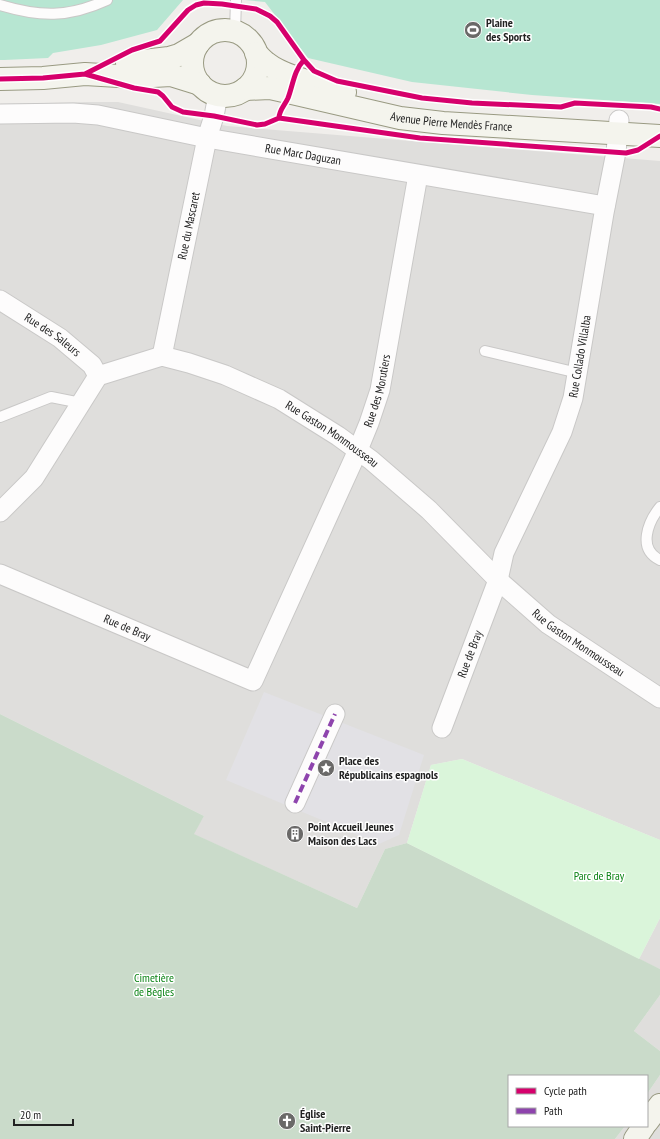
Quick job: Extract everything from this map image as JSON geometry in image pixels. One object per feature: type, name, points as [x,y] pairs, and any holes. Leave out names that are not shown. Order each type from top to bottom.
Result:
[{"type":"street","points":[[0,79],[43,78],[84,74],[135,76],[171,75],[227,96],[236,94],[245,89],[252,82],[256,74],[258,63],[256,53],[244,36],[235,32],[224,30],[214,32],[205,37],[198,44],[179,55],[169,58],[133,62],[84,74]]},
{"type":"street","points":[[198,44],[193,54],[192,64],[194,74],[209,89]]},
{"type":"street","name":"Avenue Pierre Mendès France","points":[[256,53],[274,69],[334,89],[395,104],[459,112],[618,127],[660,136]]},
{"type":"street","name":"Avenue Pierre Mendès France","points":[[245,89],[270,88],[400,118],[443,123],[618,127],[660,122]]},
{"type":"street","name":"Rue du Mascaret","points":[[162,356],[207,138],[214,116],[209,89]]},
{"type":"street","name":"Rue Marc Daguzan","points":[[0,114],[73,113],[98,115],[207,138],[605,206]]},
{"type":"street","name":"Rue Collado Villalba","points":[[498,580],[504,552],[562,432],[573,398],[605,206],[616,152],[618,127]]},
{"type":"street","name":"Rue des Morutiers","points":[[253,681],[358,450],[380,390],[418,175]]},
{"type":"street","name":"Rue des Saleurs","points":[[0,300],[60,338],[92,365],[98,376]]},
{"type":"street","points":[[0,512],[34,478],[98,376],[162,356]]},
{"type":"street","name":"Rue Gaston Monmousseau","points":[[162,356],[225,375],[279,399],[358,450],[429,510],[498,580],[548,624],[660,698]]},
{"type":"street","name":"Rue de Bray","points":[[0,574],[253,681]]},
{"type":"street","name":"Rue de Bray","points":[[442,728],[498,580]]},
{"type":"street","points":[[295,803],[335,714]]},
{"type":"street","points":[[648,1121],[660,1105]]},
{"type":"street","points":[[635,1139],[643,1127]]},
{"type":"lane","points":[[0,5],[20,11],[49,15],[68,13],[88,8],[107,0]]},
{"type":"lane","points":[[235,32],[236,0]]},
{"type":"lane","points":[[485,351],[578,373]]},
{"type":"lane","points":[[0,417],[51,397],[82,403]]},
{"type":"lane","points":[[660,507],[648,526],[647,541],[648,550],[653,557],[660,560]]},
{"type":"shaded area","points":[[118,102],[227,126],[660,161],[660,840],[462,759],[431,765],[407,843],[385,849],[357,908],[193,834],[204,816],[0,714],[0,104]]},
{"type":"shaded area","name":"Place des Républicains espagnols","points":[[264,692],[424,755],[399,835],[379,844],[226,780]]},
{"type":"shaded area","points":[[660,918],[660,969],[639,959]]},
{"type":"shaded area","points":[[660,995],[660,1051],[634,1031]]},
{"type":"shaded area","points":[[660,1075],[660,1139],[615,1139],[624,1127],[648,1127],[648,1093]]},
{"type":"green space","points":[[0,0],[183,0],[157,30],[101,45],[53,53],[48,58],[0,60]]},
{"type":"green space","name":"Plaine des Sports","points":[[245,0],[660,0],[660,104],[532,95],[412,82],[308,58],[265,2]]},
{"type":"green space","name":"Cimetière de Bègles","points":[[0,714],[204,816],[194,834],[357,908],[385,849],[407,843],[660,969],[660,995],[634,1031],[660,1051],[660,1075],[648,1093],[648,1075],[508,1075],[508,1127],[624,1127],[615,1139],[0,1139]]},
{"type":"green space","name":"Parc de Bray","points":[[462,759],[660,840],[660,918],[639,959],[407,843],[431,765]]},
{"type":"marked path","points":[[295,803],[335,714]]},
{"type":"cycle path","points":[[85,74],[132,50],[160,41],[188,10],[196,5],[204,3],[222,4],[256,9],[270,16],[277,22],[304,60],[314,71],[337,81],[422,98],[472,103],[561,107],[575,103],[651,107],[660,109]]},
{"type":"cycle path","points":[[279,118],[281,110],[288,98],[298,68],[304,60]]},
{"type":"cycle path","points":[[0,79],[43,78],[85,74],[134,88],[158,92],[172,107],[183,112],[214,116],[257,125],[265,124],[279,118],[420,138],[626,153],[638,150],[660,136]]},
{"type":"place","name":"Plaine des Sports","points":[[473,30]]},
{"type":"place","name":"Place des Républicains espagnols","points":[[326,768]]},
{"type":"place","name":"Point Accueil Jeunes Maison des Lacs","points":[[295,834]]},
{"type":"place","name":"Église Saint-Pierre","points":[[287,1121]]}]
